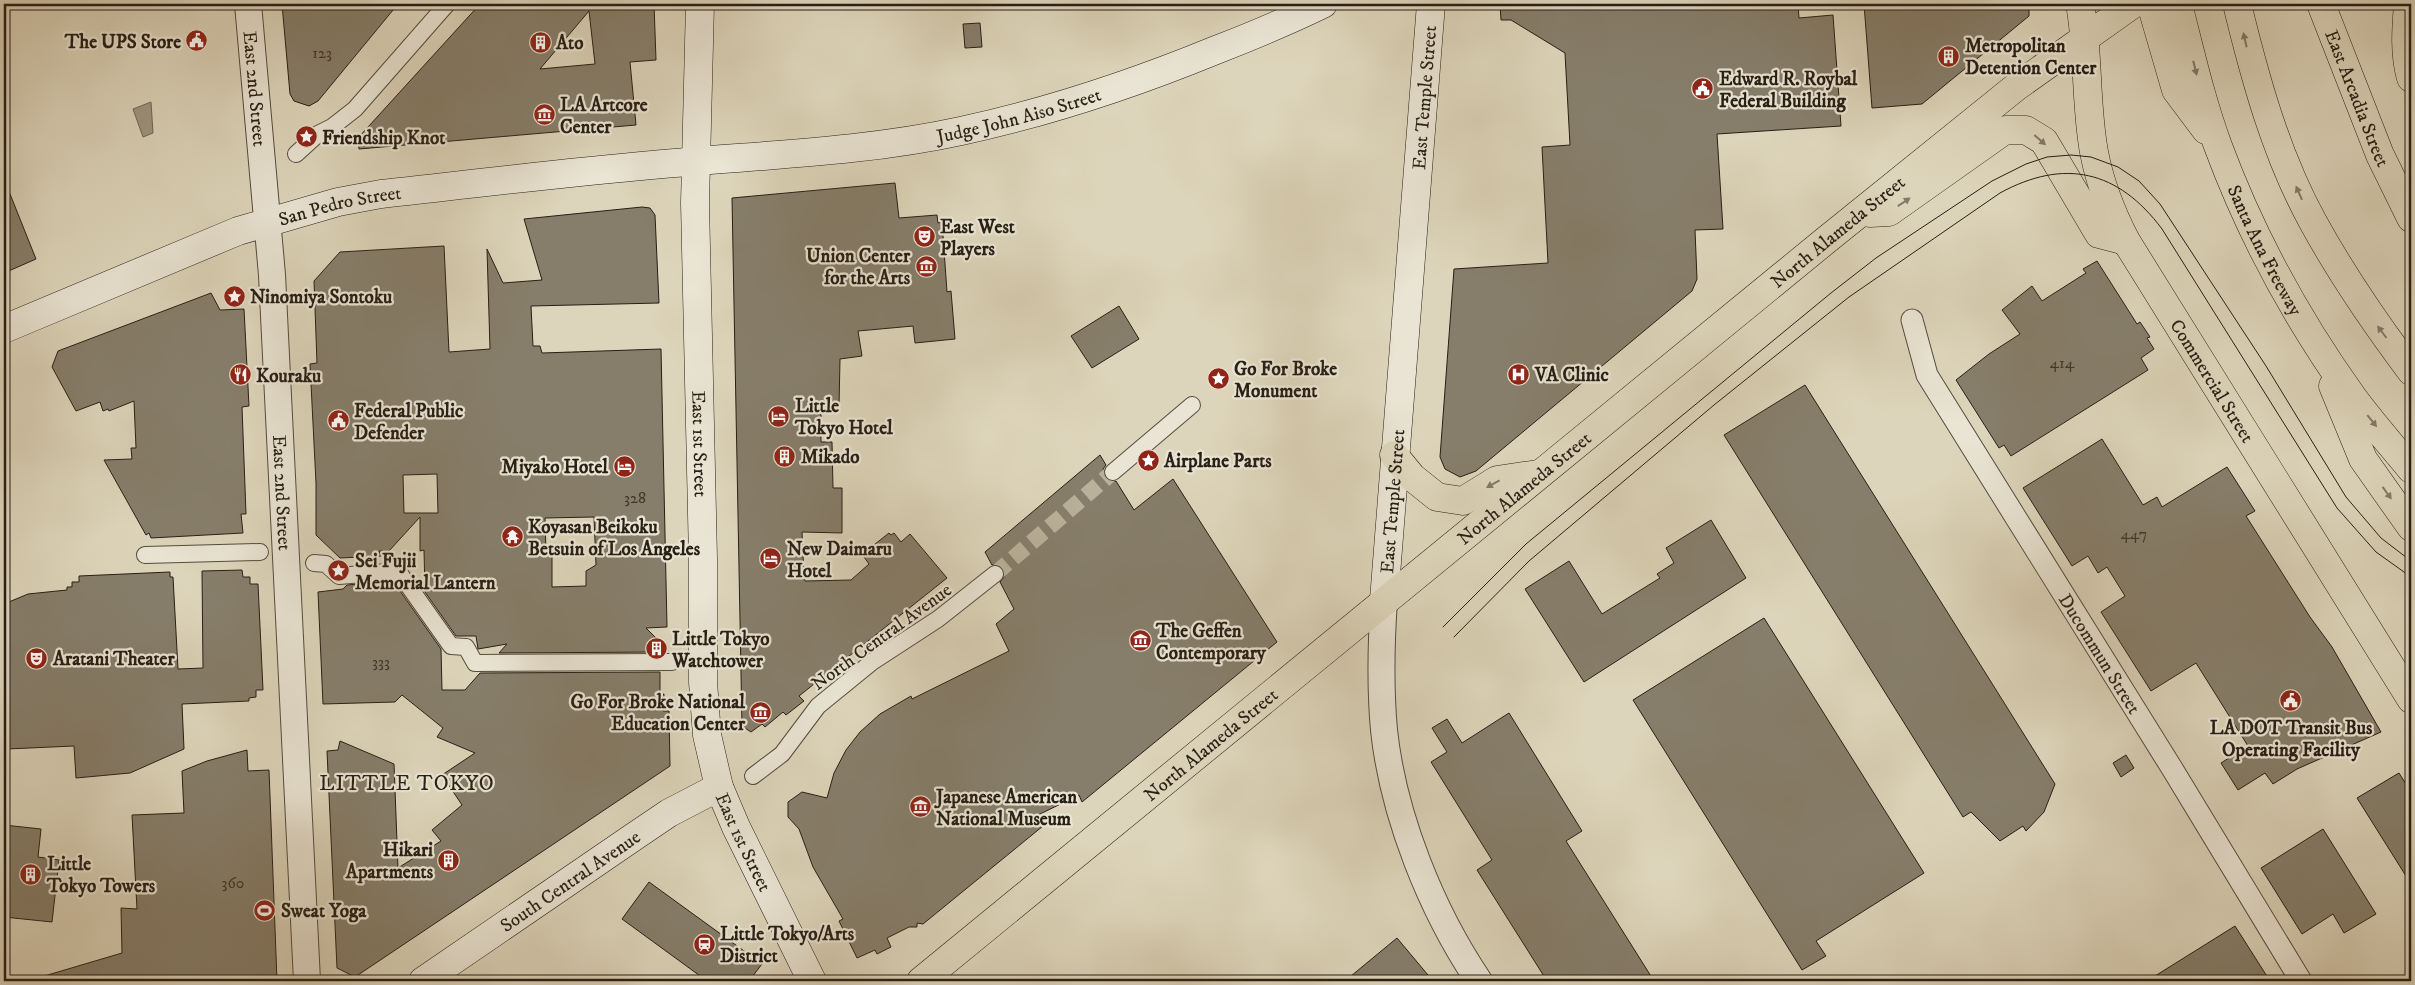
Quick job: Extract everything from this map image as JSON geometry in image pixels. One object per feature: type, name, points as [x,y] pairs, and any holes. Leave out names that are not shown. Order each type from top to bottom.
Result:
[{"type":"main road","name":"East 1st Street","points":[[700,4],[695,203],[703,558],[703,682],[707,736],[719,787],[736,827],[812,981]]},
{"type":"main road","name":"Judge John Aiso Street","points":[[697,162],[892,143],[959,132],[1016,118],[1063,106],[1162,72],[1292,19],[1323,4]]},
{"type":"main road","name":"East Temple Street","points":[[1384,600],[1431,4]]},
{"type":"main road","name":"Commercial Street","points":[[2080,4],[2086,36],[2094,150],[2106,199],[2126,241],[2411,699]]},
{"type":"main road","points":[[2138,4],[2176,90],[2218,145]]},
{"type":"main road","name":"North Alameda Street","points":[[921,981],[1384,600],[2016,87],[2086,36],[2138,4]]},
{"type":"main road","name":"Santa Ana Freeway","points":[[2178,4],[2200,91],[2218,145],[2246,213],[2279,281],[2313,338],[2354,399],[2411,469]]},
{"type":"main road","points":[[2237,4],[2252,66],[2281,151],[2312,221],[2367,312],[2411,371]]},
{"type":"main road","name":"East Arcadia Street","points":[[2321,4],[2380,155],[2411,218]]},
{"type":"main road","points":[[2408,4],[2406,33],[2407,64],[2411,78]]},
{"type":"main road","points":[[1858,214],[1889,212],[2005,130],[2026,130],[2044,141],[2099,234],[2126,241]]},
{"type":"main road","name":"San Pedro Street","points":[[4,329],[238,231],[338,202],[381,194],[654,164],[697,162]]},
{"type":"main road","points":[[2313,338],[2363,459],[2411,527]]},
{"type":"main road","points":[[1394,455],[1426,490],[1437,497],[1454,500],[1463,500],[1497,480],[1540,474]]},
{"type":"main road","name":"South Central Avenue","points":[[423,981],[635,836],[677,809],[719,787]]},
{"type":"street","name":"East 2nd Street","points":[[248,4],[273,285],[307,981]]},
{"type":"street","points":[[296,154],[318,134],[332,127],[355,109],[448,4]]},
{"type":"street","name":"Ducommun Street","points":[[1912,320],[1927,375],[2168,762],[2301,981]]},
{"type":"street","points":[[1113,472],[1192,405]]},
{"type":"street","points":[[145,554],[260,552]]},
{"type":"street","points":[[314,563],[326,564],[339,576],[398,571],[451,646],[466,647],[475,662],[672,662]]},
{"type":"street","name":"North Central Avenue","points":[[753,776],[782,754],[818,706],[872,662],[938,619],[995,574]]},
{"type":"street","name":"East Temple Street","points":[[1384,600],[1380,663],[1384,730],[1399,806],[1433,896],[1453,938],[1479,981]]},
{"type":"shaded area","points":[[151,102],[153,133],[143,137],[133,109]]},
{"type":"building","points":[[282,4],[350,4],[358,10],[363,4],[398,4],[318,101],[309,106],[294,101],[290,94]]},
{"type":"building","points":[[480,4],[654,4],[656,60],[630,62],[636,125],[359,149],[358,138]],"holes":[[[589,11],[595,64],[540,69]]]},
{"type":"building","points":[[1500,4],[1798,4],[1799,18],[1833,15],[1841,126],[1717,134],[1723,229],[1695,230],[1697,279],[1692,291],[1476,471],[1460,477],[1445,469],[1440,457],[1454,269],[1548,263],[1542,147],[1570,145],[1565,53],[1511,20],[1501,20]]},
{"type":"building","name":"Metropolitan Detention Center","points":[[1864,4],[2029,4],[2029,16],[1922,104],[1872,108]]},
{"type":"building","points":[[980,23],[982,47],[965,48],[963,24]]},
{"type":"building","points":[[4,179],[36,259],[4,273]]},
{"type":"building","points":[[895,183],[899,218],[937,215],[938,223],[942,222],[947,292],[951,291],[955,339],[915,343],[913,326],[858,331],[862,356],[840,359],[839,407],[821,406],[821,442],[832,442],[833,488],[842,488],[842,533],[802,532],[804,576],[805,581],[851,580],[869,564],[864,557],[867,555],[865,552],[889,533],[891,535],[894,533],[901,542],[910,534],[947,578],[799,696],[804,701],[786,715],[783,712],[765,727],[762,724],[751,732],[742,726],[732,198]]},
{"type":"building","points":[[642,207],[650,208],[655,215],[659,303],[531,306],[533,346],[540,346],[542,353],[661,349],[667,627],[646,628],[666,648],[661,652],[499,653],[507,644],[478,649],[476,636],[456,636],[425,592],[424,550],[420,551],[420,517],[389,551],[379,551],[381,556],[340,558],[316,535],[316,483],[310,364],[317,363],[314,281],[340,252],[444,246],[449,352],[490,349],[487,249],[503,283],[542,280],[524,219]],"holes":[[[437,474],[438,513],[404,513],[403,475]],[[594,517],[596,565],[586,571],[586,586],[552,587],[552,555],[546,555],[545,518]]]},
{"type":"building","points":[[2097,261],[2137,324],[2140,322],[2150,337],[2147,338],[2154,349],[2141,358],[2148,370],[2011,456],[2004,445],[1999,448],[1956,380],[1989,354],[2020,334],[2002,310],[2032,286],[2042,301],[2086,273],[2083,269]]},
{"type":"building","points":[[211,293],[220,310],[244,309],[249,406],[242,407],[246,514],[241,514],[243,533],[151,538],[149,533],[146,535],[104,460],[132,459],[131,448],[136,448],[134,401],[109,411],[108,409],[103,411],[100,402],[76,411],[52,367],[58,351]]},
{"type":"building","points":[[1119,306],[1139,339],[1092,368],[1071,336]]},
{"type":"building","points":[[1805,385],[2055,784],[2044,812],[2026,831],[2023,826],[2000,841],[1971,812],[1963,817],[1724,435]]},
{"type":"building","points":[[2102,439],[2143,505],[2157,497],[2162,507],[2227,467],[2255,511],[2246,516],[2310,617],[2332,647],[2381,732],[2297,769],[2273,784],[2265,773],[2238,790],[2221,763],[2248,746],[2196,663],[2151,691],[2101,612],[2125,596],[2107,567],[2098,573],[2088,556],[2072,566],[2023,488]]},
{"type":"building","points":[[1100,455],[1106,465],[1103,469],[1105,478],[1110,482],[1116,481],[1134,510],[1173,479],[1277,642],[1082,802],[1079,795],[1038,815],[1043,826],[923,924],[917,923],[917,927],[909,927],[887,938],[891,947],[877,954],[875,950],[857,958],[839,921],[843,919],[813,867],[799,829],[788,817],[788,802],[802,792],[827,798],[834,773],[846,750],[860,732],[880,714],[911,696],[912,699],[1009,651],[996,624],[1014,609],[1000,582],[1004,577],[1003,568],[998,565],[992,565],[985,552]]},
{"type":"building","points":[[1711,520],[1746,578],[1584,682],[1525,589],[1569,561],[1602,614],[1660,578],[1657,574],[1674,563],[1666,548]]},
{"type":"building","points":[[242,570],[243,577],[250,577],[250,584],[258,584],[263,690],[256,690],[256,697],[249,698],[249,701],[182,704],[184,749],[130,773],[76,778],[74,746],[7,749],[4,716],[4,604],[28,594],[67,590],[67,587],[72,587],[72,582],[79,582],[79,576],[170,572],[170,577],[173,577],[178,669],[203,668],[202,571]]},
{"type":"building","points":[[393,581],[441,649],[442,690],[465,690],[480,673],[660,672],[660,695],[664,694],[663,711],[669,711],[670,766],[355,977],[337,968],[327,751],[338,750],[340,741],[394,764],[398,868],[441,841],[432,830],[462,805],[442,775],[475,753],[437,737],[443,728],[402,695],[395,702],[323,704],[318,592],[343,589],[347,585]]},
{"type":"building","points":[[1764,618],[1924,873],[1816,941],[1826,956],[1802,970],[1633,700]]},
{"type":"building","points":[[1509,713],[1582,831],[1566,841],[1654,981],[1547,981],[1477,870],[1492,860],[1431,762],[1447,752],[1432,728],[1447,719],[1462,743]]},
{"type":"building","points":[[247,750],[248,771],[269,770],[277,981],[41,981],[41,977],[122,953],[121,908],[137,909],[132,815],[184,813],[182,771],[207,761]]},
{"type":"building","points":[[2126,755],[2134,768],[2121,777],[2113,763]]},
{"type":"building","points":[[2399,773],[2411,792],[2411,884],[2357,798]]},
{"type":"building","name":"Little Tokyo Towers","points":[[4,825],[41,829],[38,857],[59,860],[52,922],[4,917]]},
{"type":"building","points":[[2323,829],[2376,914],[2344,933],[2333,914],[2302,934],[2261,868]]},
{"type":"building","points":[[649,882],[762,964],[749,981],[707,981],[622,919]]},
{"type":"building","points":[[2235,926],[2270,981],[2147,981]]},
{"type":"building","points":[[1397,938],[1433,981],[1345,981]]},
{"type":"tunnel","points":[[995,574],[1113,472]]},
{"type":"tram line","points":[[1443,627],[1526,544],[1876,258],[1992,181],[2026,164],[2047,157],[2071,155],[2091,157],[2118,167],[2139,181],[2160,204],[2266,366],[2346,497],[2381,538],[2411,561]]},
{"type":"tram line","points":[[1454,637],[1529,561],[1714,405],[1849,297],[2000,193],[2024,182],[2068,173],[2108,182],[2127,194],[2145,209],[2162,229],[2337,508],[2376,552],[2411,577]]},
{"type":"place","name":"The UPS Store","points":[[197,41]]},
{"type":"place","name":"Ato","points":[[540,42]]},
{"type":"place","name":"Metropolitan Detention Center","points":[[1949,56]]},
{"type":"place","name":"Edward R. Roybal Federal Building","points":[[1703,89]]},
{"type":"place","name":"LA Artcore Center","points":[[544,115]]},
{"type":"place","name":"Friendship Knot","points":[[306,137]]},
{"type":"place","name":"East West Players","points":[[924,237]]},
{"type":"place","name":"Union Center for the Arts","points":[[926,266]]},
{"type":"place","name":"Ninomiya Sontoku","points":[[234,296]]},
{"type":"place","name":"VA Clinic","points":[[1519,374]]},
{"type":"place","name":"Kouraku","points":[[240,375]]},
{"type":"place","name":"Go For Broke Monument","points":[[1218,379]]},
{"type":"place","name":"Little Tokyo Hotel","points":[[779,416]]},
{"type":"place","name":"Federal Public Defender","points":[[338,421]]},
{"type":"place","name":"Mikado","points":[[785,456]]},
{"type":"place","name":"Airplane Parts","points":[[1148,460]]},
{"type":"place","name":"Miyako Hotel","points":[[624,466]]},
{"type":"place","name":"Koyasan Beikoku Betsuin of Los Angeles","points":[[512,537]]},
{"type":"place","name":"New Daimaru Hotel","points":[[771,559]]},
{"type":"place","name":"Sei Fujii Memorial Lantern","points":[[339,571]]},
{"type":"place","name":"The Geffen Contemporary","points":[[1140,641]]},
{"type":"place","name":"Little Tokyo Watchtower","points":[[656,649]]},
{"type":"place","name":"Aratani Theater","points":[[37,658]]},
{"type":"place","name":"LA DOT Transit Bus Operating Facility","points":[[2291,701]]},
{"type":"place","name":"Go For Broke National Education Center","points":[[761,712]]},
{"type":"place","name":"Japanese American National Museum","points":[[920,807]]},
{"type":"place","name":"Hikari Apartments","points":[[449,860]]},
{"type":"place","name":"Little Tokyo Towers","points":[[31,874]]},
{"type":"place","name":"Sweat Yoga","points":[[265,910]]},
{"type":"place","name":"Little Tokyo/Arts District","points":[[704,944]]},
{"type":"district","name":"LITTLE TOKYO","points":[[407,783]]}]
